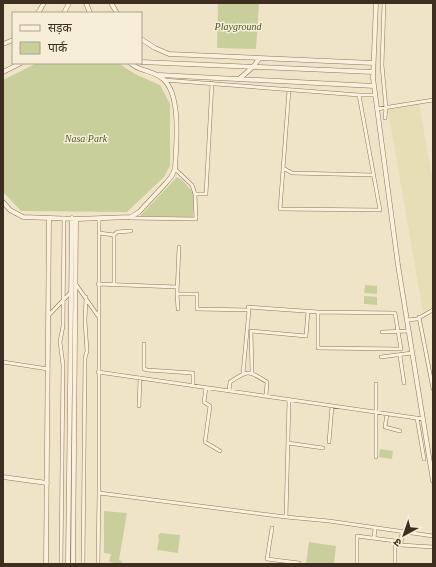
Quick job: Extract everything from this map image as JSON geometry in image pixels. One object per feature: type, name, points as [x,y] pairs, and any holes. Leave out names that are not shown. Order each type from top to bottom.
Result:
[{"type":"street","points":[[39,12],[44,3]]},
{"type":"street","points":[[111,3],[116,12]]},
{"type":"street","points":[[376,3],[373,63],[375,95],[398,265],[433,481]]},
{"type":"street","points":[[384,3],[382,65],[386,108],[385,118]]},
{"type":"street","points":[[142,41],[169,54],[373,63]]},
{"type":"street","points":[[239,79],[253,67],[259,59]]},
{"type":"street","points":[[142,62],[373,72]]},
{"type":"street","points":[[3,72],[19,64]]},
{"type":"street","points":[[132,64],[140,69],[158,75],[374,86]]},
{"type":"street","points":[[124,218],[139,212],[166,183],[175,169],[175,112],[172,92],[164,80],[158,75]]},
{"type":"street","points":[[164,80],[375,95]]},
{"type":"street","points":[[195,194],[206,194],[212,84]]},
{"type":"street","points":[[289,90],[280,209],[380,210],[359,95]]},
{"type":"street","points":[[377,109],[433,100]]},
{"type":"street","points":[[283,168],[292,173],[373,175]]},
{"type":"street","points":[[3,202],[10,210],[23,217],[196,219],[195,194],[192,185],[175,169]]},
{"type":"street","points":[[46,564],[50,218]]},
{"type":"street","points":[[61,564],[63,365],[60,342],[63,326],[64,218]]},
{"type":"street","points":[[73,564],[74,218]]},
{"type":"street","points":[[68,564],[71,292],[74,218]]},
{"type":"street","points":[[98,564],[99,218]]},
{"type":"street","points":[[99,233],[114,234],[117,232],[131,231]]},
{"type":"street","points":[[114,234],[114,285]]},
{"type":"street","points":[[178,309],[177,287],[179,247]]},
{"type":"street","points":[[75,283],[98,316]]},
{"type":"street","points":[[98,284],[177,287]]},
{"type":"street","points":[[49,315],[71,292]]},
{"type":"street","points":[[177,294],[197,294],[196,309],[249,310],[243,373]]},
{"type":"street","points":[[83,564],[85,358],[87,351],[85,321],[86,297]]},
{"type":"street","points":[[248,307],[318,312],[395,313],[401,349],[318,348],[318,312]]},
{"type":"street","points":[[407,320],[420,317],[433,310]]},
{"type":"street","points":[[252,372],[251,331],[306,336],[308,311]]},
{"type":"street","points":[[420,317],[433,389]]},
{"type":"street","points":[[382,332],[408,331]]},
{"type":"street","points":[[144,344],[144,369],[193,373],[193,386]]},
{"type":"street","points":[[381,357],[400,356],[412,353]]},
{"type":"street","points":[[400,356],[404,383]]},
{"type":"street","points":[[3,362],[48,370]]},
{"type":"street","points":[[159,371],[159,381]]},
{"type":"street","points":[[98,372],[423,419]]},
{"type":"street","points":[[229,391],[230,382],[243,373],[252,372],[267,382],[266,396]]},
{"type":"street","points":[[139,406],[140,378]]},
{"type":"street","points":[[376,384],[376,457]]},
{"type":"street","points":[[206,388],[204,402],[210,406],[205,442],[220,451]]},
{"type":"street","points":[[286,517],[289,400]]},
{"type":"street","points":[[329,442],[332,406]]},
{"type":"street","points":[[387,414],[385,427],[400,431]]},
{"type":"street","points":[[417,418],[424,459]]},
{"type":"street","points":[[288,443],[323,448]]},
{"type":"street","points":[[3,477],[47,483]]},
{"type":"street","points":[[99,493],[286,517],[329,521],[433,536]]},
{"type":"street","points":[[272,528],[267,559],[299,563]]},
{"type":"street","points":[[374,538],[375,528]]},
{"type":"street","points":[[402,531],[401,545],[433,547]]},
{"type":"street","points":[[358,564],[357,536],[395,541],[395,564]]},
{"type":"shaded area","points":[[419,104],[433,182],[433,307],[423,312],[388,110]]},
{"type":"green space","name":"Playground","points":[[218,3],[259,3],[256,49],[217,48]]},
{"type":"green space","name":"Nasa Park","points":[[35,64],[120,64],[135,74],[160,85],[170,104],[170,166],[164,177],[127,212],[21,211],[3,192],[3,80]]},
{"type":"green space","points":[[177,177],[182,180],[194,193],[193,217],[140,216]]},
{"type":"green space","points":[[365,285],[377,286],[377,294],[364,293]]},
{"type":"green space","points":[[364,296],[377,297],[377,305],[364,304]]},
{"type":"green space","points":[[380,449],[393,451],[392,459],[379,457]]},
{"type":"green space","points":[[104,511],[127,513],[119,560],[122,561],[121,564],[109,562],[111,554],[104,553]]},
{"type":"green space","points":[[160,533],[180,535],[178,553],[157,550],[159,540],[158,536]]},
{"type":"green space","points":[[309,542],[336,546],[334,564],[306,564]]}]
